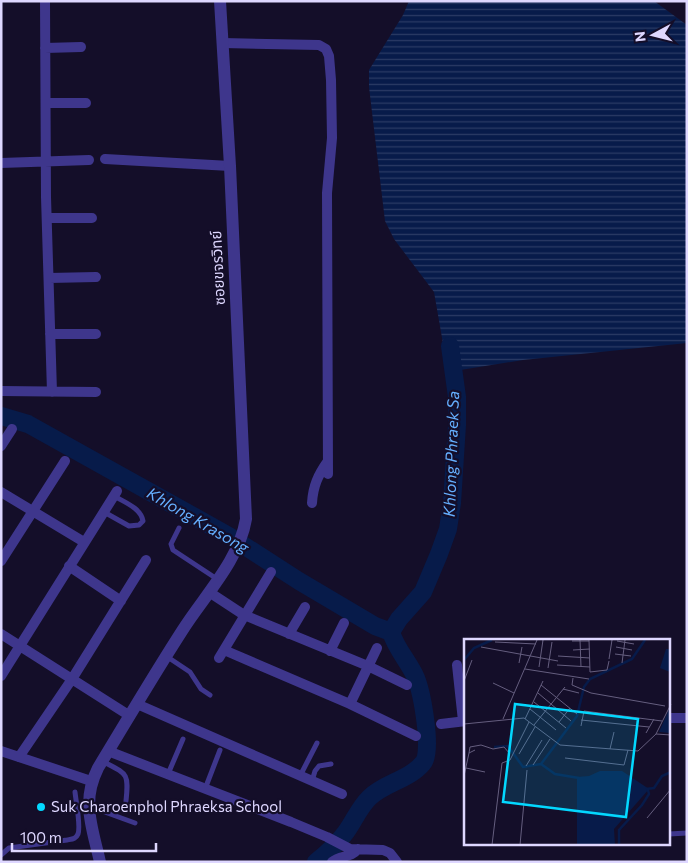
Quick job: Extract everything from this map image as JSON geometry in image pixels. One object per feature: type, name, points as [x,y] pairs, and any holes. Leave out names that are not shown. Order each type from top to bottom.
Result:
[{"type":"street","points":[[45,1],[47,218],[52,392]]},
{"type":"street","name":"ซอยขจรวิทย์","points":[[91,781],[166,656],[232,557],[243,533],[246,519],[230,166],[220,1]]},
{"type":"street","points":[[223,42],[319,45],[326,48],[329,56],[332,138],[327,193],[328,474]]},
{"type":"street","points":[[45,48],[81,47]]},
{"type":"street","points":[[46,103],[86,103]]},
{"type":"street","points":[[105,159],[230,166]]},
{"type":"street","points":[[1,163],[89,160]]},
{"type":"street","points":[[47,218],[92,218]]},
{"type":"street","points":[[49,278],[96,277]]},
{"type":"street","points":[[50,334],[96,334]]},
{"type":"street","points":[[1,391],[96,392]]},
{"type":"street","points":[[1,446],[12,429]]},
{"type":"street","points":[[1,561],[65,461]]},
{"type":"street","points":[[312,503],[313,488],[328,461]]},
{"type":"street","points":[[1,492],[84,542]]},
{"type":"street","points":[[1,676],[116,493]]},
{"type":"street","points":[[19,757],[72,679],[146,560]]},
{"type":"street","points":[[69,566],[121,600]]},
{"type":"street","points":[[271,572],[221,654],[350,704],[416,736]]},
{"type":"street","points":[[209,592],[244,615],[368,666],[407,685]]},
{"type":"street","points":[[290,634],[305,607]]},
{"type":"street","points":[[330,650],[344,623]]},
{"type":"street","points":[[1,634],[130,716]]},
{"type":"street","points":[[350,704],[377,648]]},
{"type":"street","points":[[441,724],[464,721],[457,665]]},
{"type":"street","points":[[137,704],[342,794]]},
{"type":"street","points":[[670,718],[687,718]]},
{"type":"street","points":[[1,751],[91,781],[88,793],[90,822],[100,862]]},
{"type":"street","points":[[105,756],[168,774],[354,849],[383,850],[390,853],[397,862]]},
{"type":"street","points":[[332,862],[352,855],[354,849]]},
{"type":"lane","points":[[104,512],[129,526],[139,525],[143,521],[142,515],[116,493]]},
{"type":"lane","points":[[179,528],[171,544],[173,550],[217,579]]},
{"type":"lane","points":[[166,656],[190,672],[201,688],[210,695]]},
{"type":"lane","points":[[168,774],[183,739]]},
{"type":"lane","points":[[300,776],[317,743]]},
{"type":"lane","points":[[204,790],[220,750]]},
{"type":"lane","points":[[105,756],[122,771],[127,779],[126,801]]},
{"type":"lane","points":[[312,782],[315,771],[319,766],[331,764]]},
{"type":"lane","points":[[1,855],[9,848],[75,838],[78,834],[75,792]]},
{"type":"lane","points":[[89,806],[135,823]]},
{"type":"lane","points":[[670,834],[687,834]]},
{"type":"water","points":[[409,1],[654,1],[687,25],[687,343],[523,360],[448,372],[434,292],[394,239],[385,221],[369,87],[369,70],[403,15]]},
{"type":"waterway","name":"Khlong Phraek Sa","points":[[316,862],[343,836],[369,798],[411,774],[423,763],[426,757],[426,722],[416,678],[391,632],[399,619],[423,592],[448,529],[452,503],[457,425],[457,397],[450,346]]},
{"type":"waterway","name":"Khlong Krasong","points":[[1,416],[28,424],[229,536],[299,581],[375,626],[391,632]]},
{"type":"place","name":"Suk Charoenphol Phraeksa School","points":[[41,807]]}]
